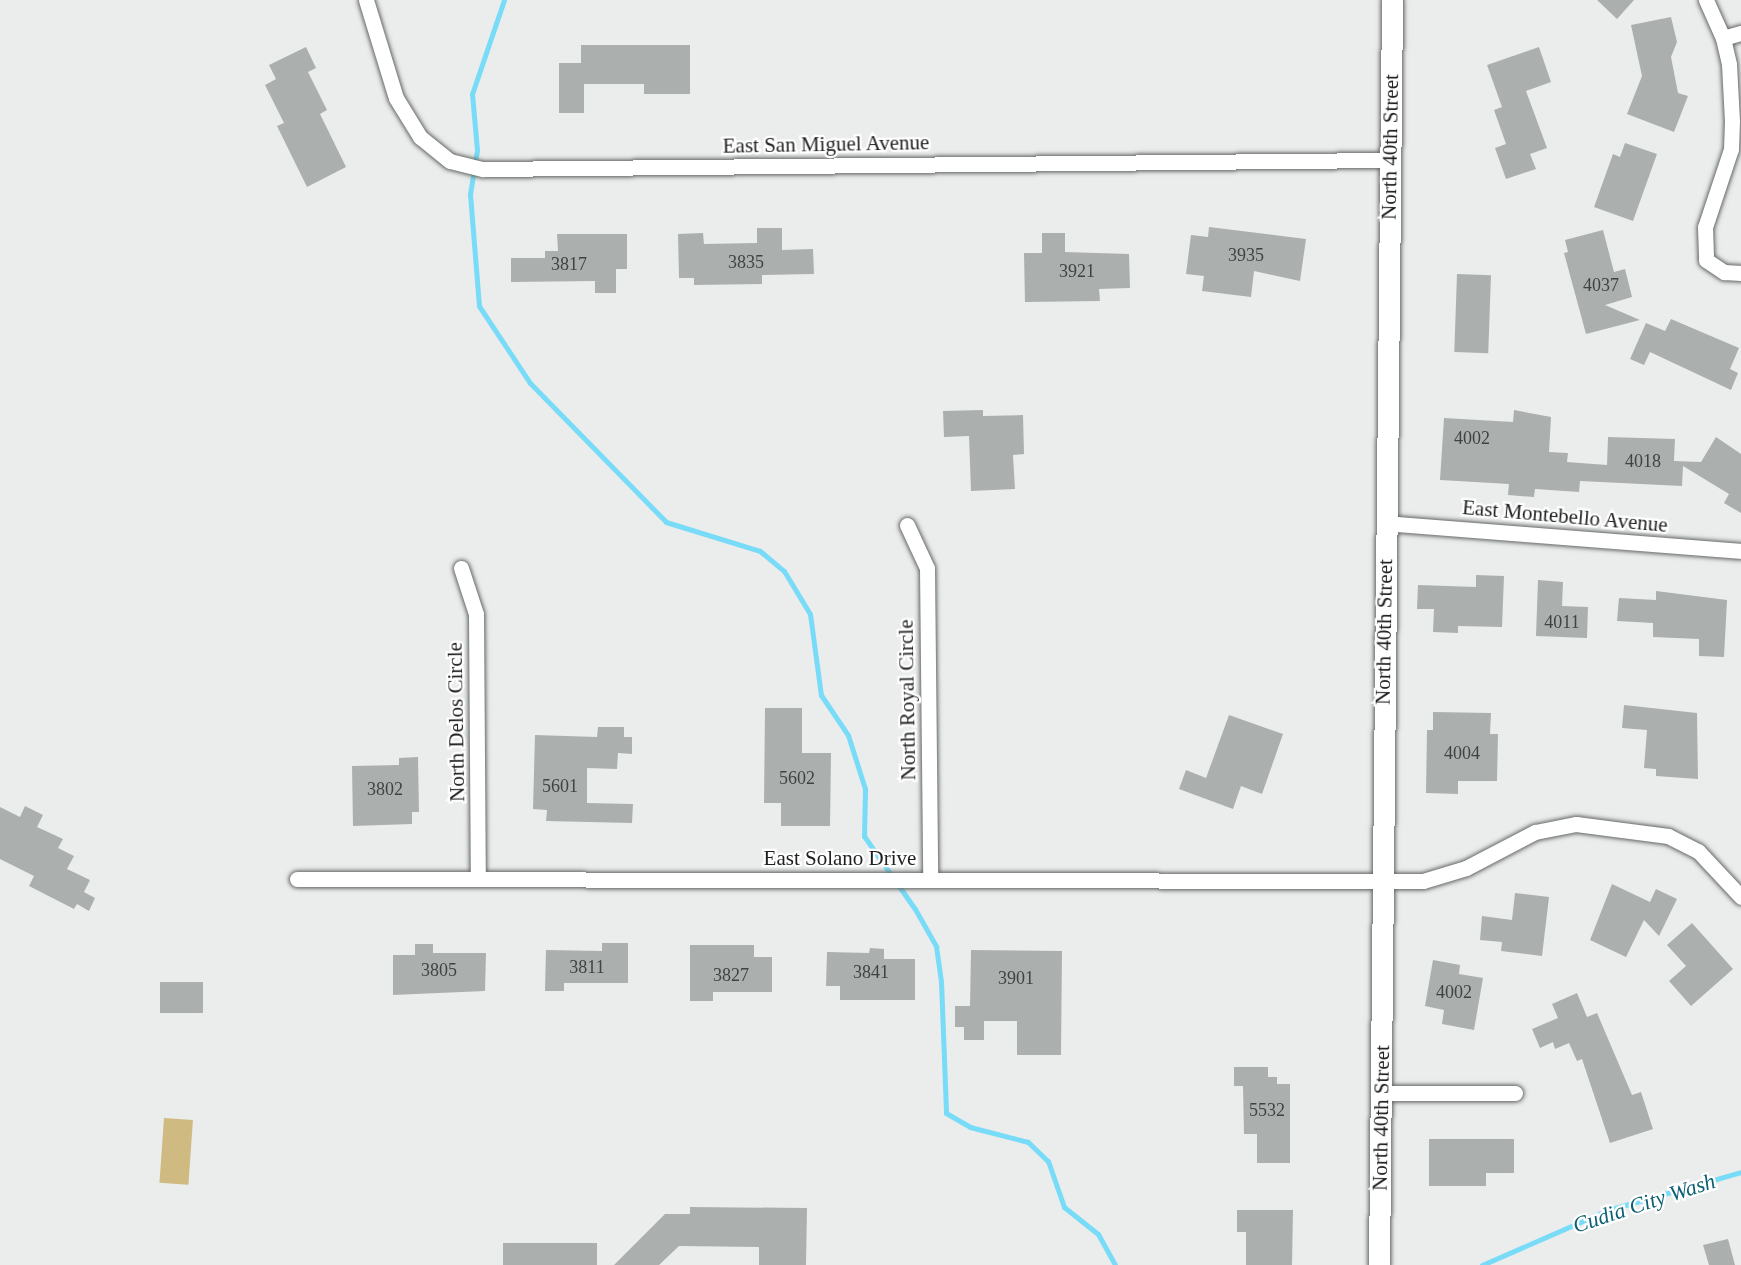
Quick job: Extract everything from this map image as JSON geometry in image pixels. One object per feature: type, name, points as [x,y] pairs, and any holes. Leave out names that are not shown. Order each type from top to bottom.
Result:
[{"type":"street","name":"East San Miguel Avenue","points":[[366,0],[396,98],[420,137],[450,161],[483,169],[1390,160]]},
{"type":"street","name":"North 40th Street","points":[[1379,1265],[1392,0]]},
{"type":"street","points":[[1706,0],[1723,38],[1729,64],[1731,149],[1705,227],[1706,260],[1724,272],[1741,273]]},
{"type":"street","points":[[1723,38],[1741,33]]},
{"type":"street","name":"East Montebello Avenue","points":[[1385,523],[1741,551]]},
{"type":"street","name":"North Royal Circle","points":[[907,525],[927,568],[930,879]]},
{"type":"street","name":"North Delos Circle","points":[[461,568],[476,614],[478,879]]},
{"type":"street","points":[[1383,879],[1423,881],[1466,868],[1534,832],[1576,824],[1668,836],[1698,851],[1741,897]]},
{"type":"street","name":"East Solano Drive","points":[[297,879],[1383,879]]},
{"type":"street","points":[[1381,1093],[1515,1093]]},
{"type":"shaded area","points":[[164,1118],[193,1120],[188,1185],[159,1183]]},
{"type":"building","points":[[1597,0],[1634,0],[1617,19]]},
{"type":"building","points":[[1671,17],[1677,42],[1671,57],[1678,93],[1688,96],[1674,132],[1627,114],[1642,76],[1631,25]]},
{"type":"building","points":[[581,45],[690,45],[690,94],[644,94],[644,84],[584,84],[584,113],[559,113],[559,63],[581,63]]},
{"type":"building","points":[[306,47],[316,68],[308,72],[327,110],[320,114],[346,167],[307,187],[277,126],[284,123],[265,85],[276,79],[269,65]]},
{"type":"building","points":[[1539,47],[1551,82],[1526,91],[1547,148],[1530,154],[1536,169],[1506,179],[1495,148],[1506,144],[1494,110],[1502,107],[1487,65]]},
{"type":"building","points":[[1625,143],[1657,154],[1633,221],[1594,207],[1613,154],[1620,157]]},
{"type":"building","points":[[1209,227],[1306,239],[1300,281],[1254,271],[1251,297],[1202,291],[1204,276],[1186,274],[1191,235],[1208,237]]},
{"type":"building","points":[[757,228],[782,228],[782,250],[813,249],[814,274],[762,275],[762,284],[694,285],[694,278],[679,278],[678,234],[703,233],[704,244],[757,243]]},
{"type":"building","points":[[1603,230],[1614,272],[1625,269],[1632,297],[1605,305],[1640,320],[1586,334],[1564,253],[1568,252],[1565,240]]},
{"type":"building","points":[[1042,233],[1065,233],[1065,252],[1129,254],[1130,288],[1099,289],[1100,301],[1025,302],[1024,253],[1042,253]]},
{"type":"building","points":[[557,234],[627,234],[627,269],[616,269],[616,293],[595,293],[595,281],[511,282],[511,258],[545,258],[545,251],[558,251]]},
{"type":"building","points":[[1457,274],[1491,275],[1488,353],[1454,352]]},
{"type":"building","points":[[1671,319],[1739,348],[1730,369],[1738,373],[1731,390],[1650,352],[1644,365],[1630,359],[1646,323],[1665,331]]},
{"type":"building","points":[[983,410],[983,416],[1023,415],[1024,454],[1013,455],[1015,489],[971,491],[969,436],[944,437],[943,411]]},
{"type":"building","points":[[1514,410],[1551,417],[1549,452],[1568,453],[1567,462],[1607,465],[1608,437],[1675,439],[1674,461],[1701,462],[1716,437],[1741,454],[1741,513],[1724,503],[1729,494],[1683,466],[1682,486],[1580,481],[1579,492],[1535,489],[1534,497],[1508,495],[1509,484],[1440,480],[1444,418],[1513,422]]},
{"type":"building","points":[[1476,575],[1504,576],[1502,627],[1458,626],[1458,633],[1433,632],[1434,609],[1417,609],[1418,585],[1476,587]]},
{"type":"building","points":[[1538,580],[1563,582],[1562,606],[1588,607],[1587,638],[1536,636]]},
{"type":"building","points":[[1656,591],[1727,600],[1724,657],[1699,656],[1699,639],[1653,637],[1653,623],[1617,621],[1619,598],[1656,600]]},
{"type":"building","points":[[1624,705],[1697,713],[1698,779],[1656,776],[1656,769],[1644,768],[1647,730],[1622,728]]},
{"type":"building","points":[[765,708],[802,708],[802,753],[831,753],[830,826],[781,826],[781,803],[764,803]]},
{"type":"building","points":[[1433,712],[1491,713],[1490,734],[1498,734],[1497,781],[1458,781],[1458,794],[1426,793],[1427,730],[1433,730]]},
{"type":"building","points":[[1229,715],[1283,734],[1262,794],[1241,786],[1233,809],[1179,789],[1186,770],[1206,778]]},
{"type":"building","points":[[598,727],[624,727],[624,737],[632,737],[632,754],[618,753],[617,769],[587,768],[587,803],[633,804],[632,823],[546,821],[547,810],[533,809],[535,735],[597,737]]},
{"type":"building","points":[[418,757],[419,812],[412,812],[412,824],[353,826],[352,766],[399,765],[399,758]]},
{"type":"building","points":[[25,806],[43,815],[37,827],[63,839],[58,848],[74,856],[67,869],[90,880],[84,892],[95,898],[89,911],[77,904],[74,909],[29,886],[34,876],[0,859],[0,807],[20,817]]},
{"type":"building","points":[[1612,884],[1650,902],[1656,889],[1677,899],[1659,936],[1644,920],[1626,957],[1590,940]]},
{"type":"building","points":[[1515,893],[1549,897],[1542,956],[1501,951],[1502,942],[1480,940],[1482,916],[1512,920]]},
{"type":"building","points":[[1692,923],[1733,969],[1691,1006],[1669,981],[1686,966],[1667,945]]},
{"type":"building","points":[[602,943],[628,943],[628,983],[564,983],[564,991],[545,991],[546,950],[602,951]]},
{"type":"building","points":[[415,944],[433,944],[433,953],[486,953],[485,991],[393,995],[393,955],[415,955]]},
{"type":"building","points":[[690,945],[754,945],[754,957],[772,957],[772,992],[713,992],[713,1001],[690,1001]]},
{"type":"building","points":[[870,948],[884,949],[884,959],[915,959],[915,1000],[840,1000],[840,986],[826,986],[827,952],[869,953]]},
{"type":"building","points":[[971,950],[1062,951],[1061,1055],[1017,1055],[1017,1021],[984,1021],[984,1040],[964,1040],[964,1027],[955,1027],[955,1006],[970,1006]]},
{"type":"building","points":[[1433,960],[1460,965],[1459,974],[1483,978],[1474,1030],[1442,1024],[1444,1010],[1425,1006]]},
{"type":"building","points":[[160,982],[203,982],[203,1013],[160,1013]]},
{"type":"building","points":[[1577,993],[1587,1017],[1597,1013],[1632,1095],[1641,1092],[1653,1129],[1610,1143],[1582,1059],[1577,1061],[1569,1043],[1555,1049],[1553,1042],[1540,1048],[1532,1029],[1558,1018],[1552,1004]]},
{"type":"building","points":[[1234,1067],[1268,1067],[1268,1077],[1277,1077],[1277,1084],[1290,1084],[1290,1163],[1257,1163],[1257,1134],[1244,1134],[1243,1086],[1234,1086]]},
{"type":"building","points":[[1429,1139],[1514,1139],[1514,1173],[1486,1173],[1486,1186],[1429,1186]]},
{"type":"building","points":[[690,1207],[807,1208],[806,1265],[759,1265],[759,1247],[679,1246],[659,1265],[614,1265],[665,1214],[690,1214]]},
{"type":"building","points":[[1237,1210],[1293,1210],[1292,1265],[1246,1265],[1246,1232],[1237,1232]]},
{"type":"building","points":[[1728,1239],[1735,1265],[1709,1265],[1703,1245]]},
{"type":"building","points":[[503,1243],[597,1243],[597,1265],[503,1265]]},
{"type":"waterway","points":[[504,0],[472,94],[477,150],[470,194],[479,306],[530,383],[666,522],[760,551],[784,571],[810,614],[821,695],[848,735],[865,789],[864,836],[915,909],[936,946],[941,981],[946,1113],[970,1127],[1028,1142],[1048,1161],[1064,1207],[1098,1234],[1115,1265]]},
{"type":"waterway","name":"Cudia City Wash","points":[[1482,1265],[1608,1210],[1741,1172]]}]
